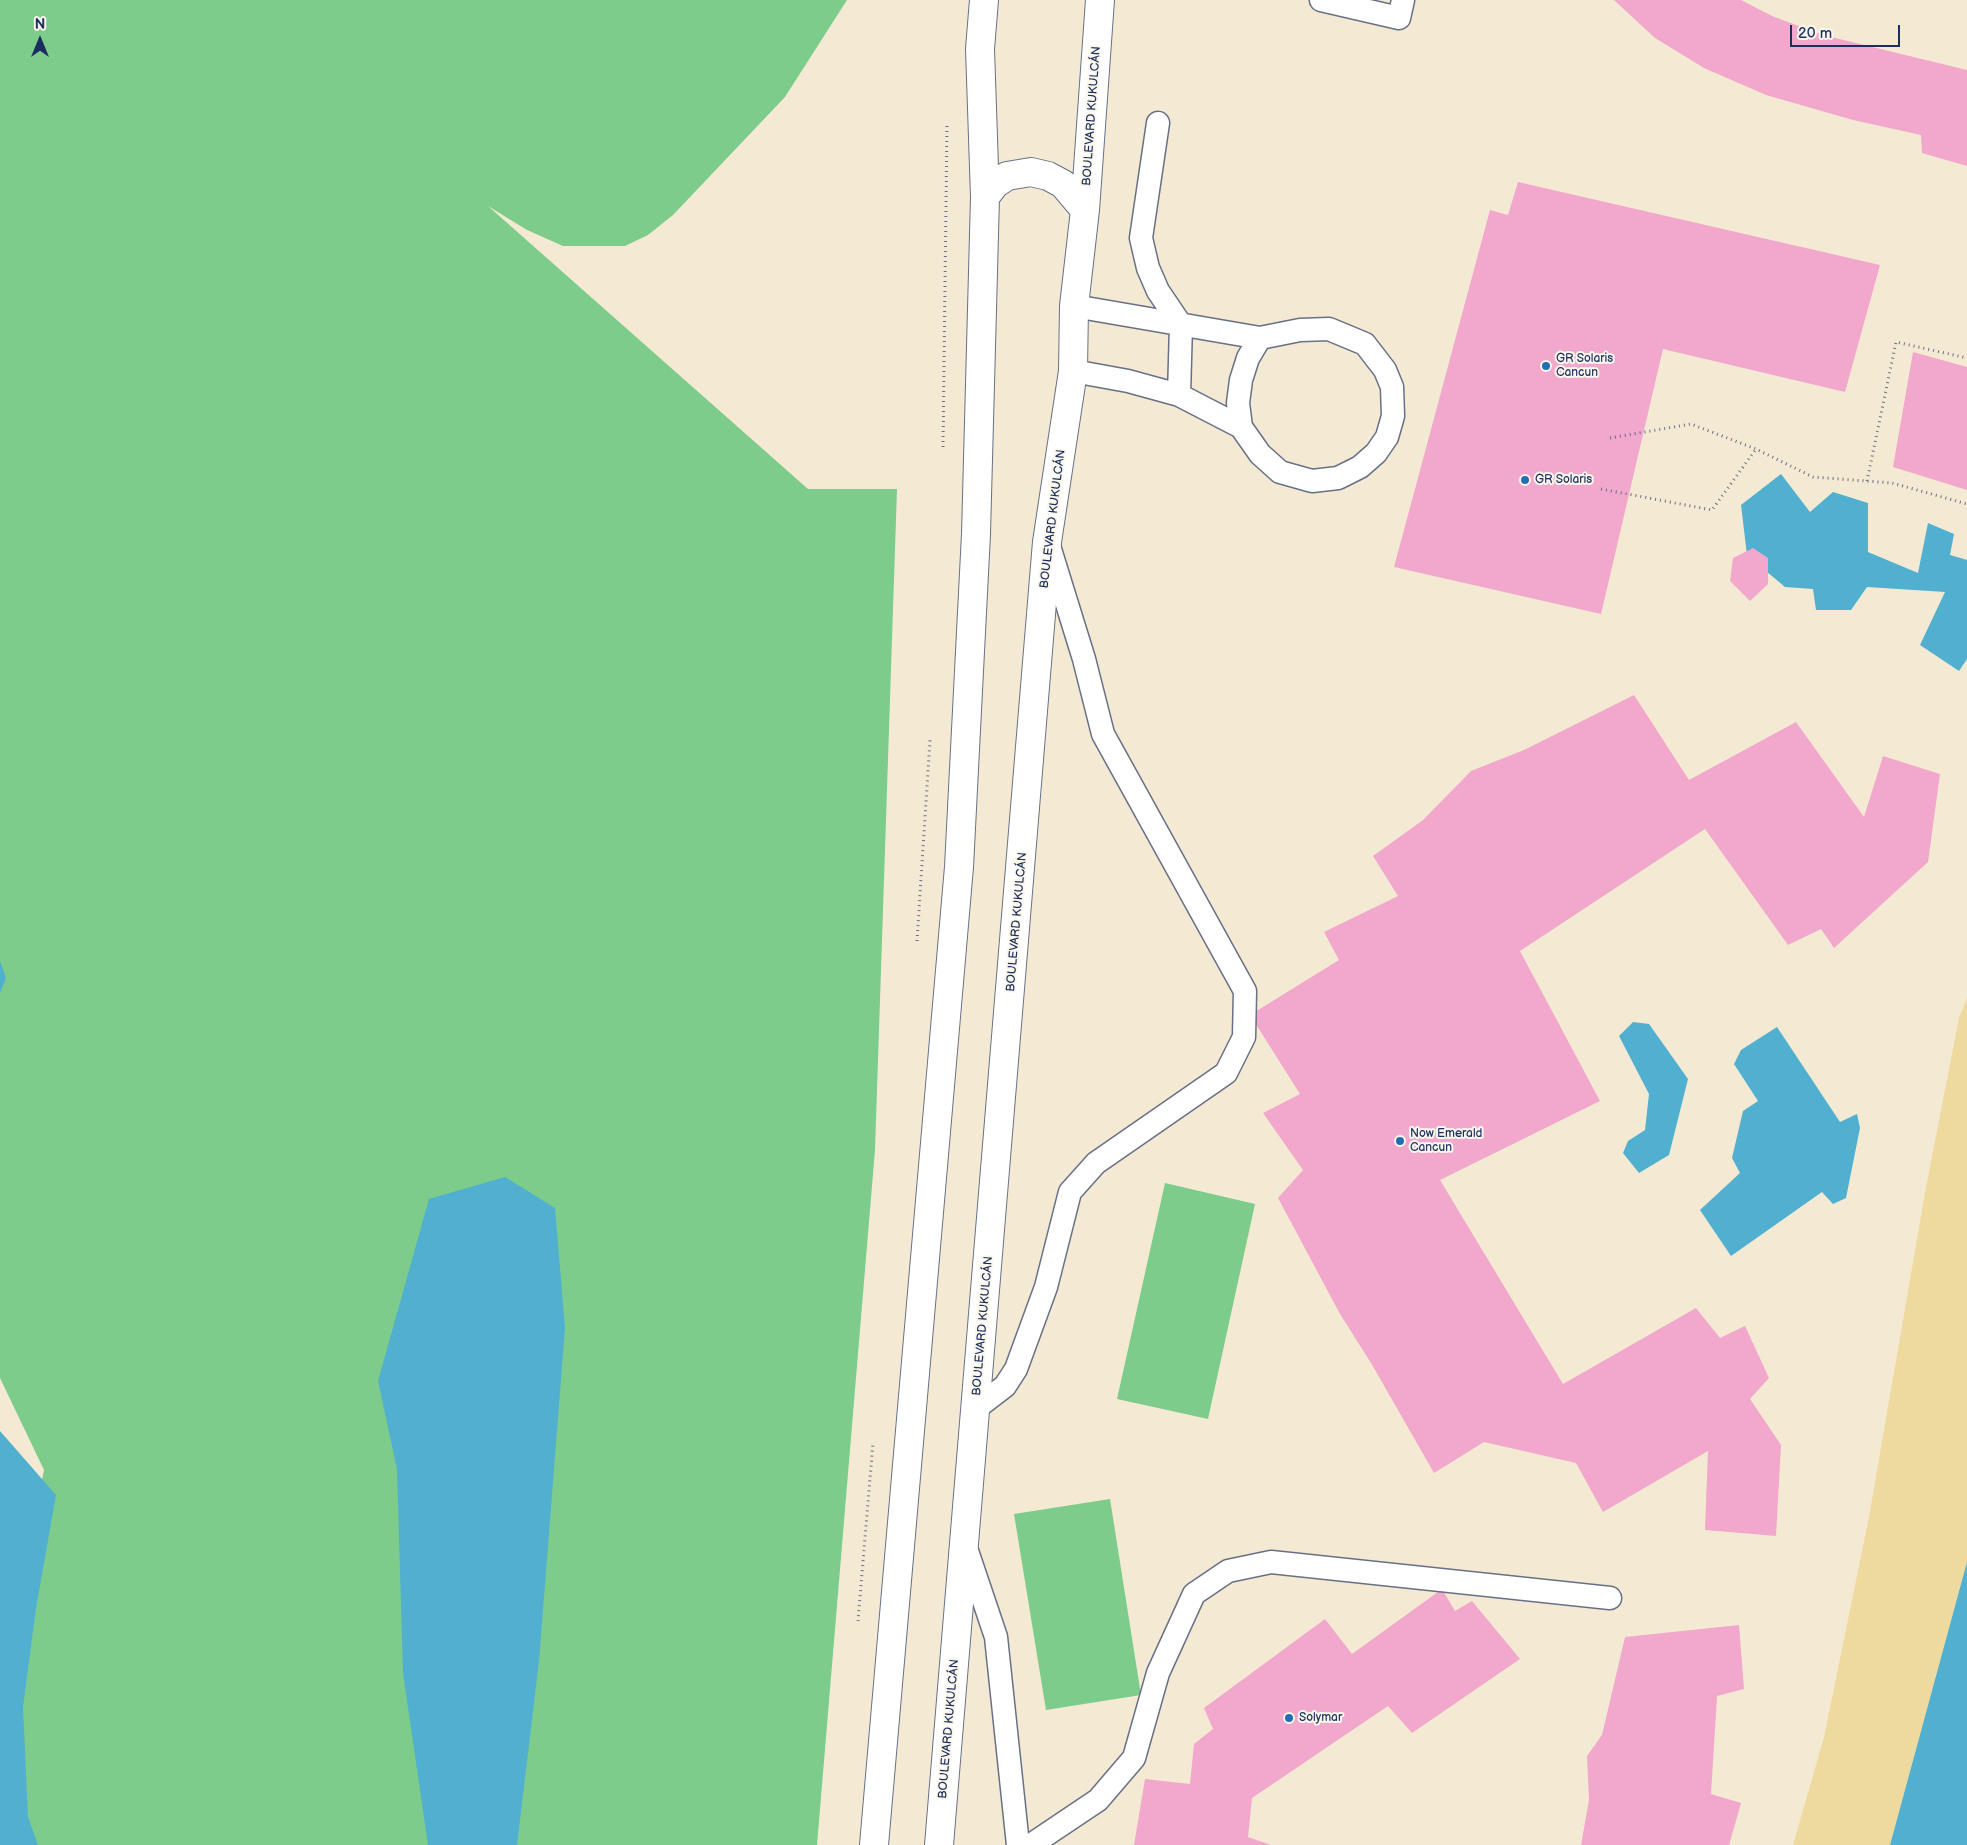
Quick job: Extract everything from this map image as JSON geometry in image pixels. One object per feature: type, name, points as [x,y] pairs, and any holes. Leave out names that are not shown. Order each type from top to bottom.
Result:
[{"type":"main road","points":[[874,1845],[959,866],[976,534],[984,197],[980,49],[984,0]]},
{"type":"main road","name":"BOULEVARD KUKULCÁN","points":[[939,1845],[1047,542],[1073,371],[1074,306],[1085,210],[1100,0]]},
{"type":"main road","points":[[984,197],[995,184],[1007,176],[1031,172],[1048,176],[1064,184],[1085,210]]},
{"type":"lane","points":[[1321,0],[1399,18],[1403,0]]},
{"type":"lane","points":[[1158,123],[1141,238],[1148,268],[1158,291],[1181,325],[1179,395]]},
{"type":"lane","points":[[1073,371],[1128,381],[1179,395],[1241,427],[1260,454],[1280,472],[1312,481],[1338,478],[1360,467],[1376,453],[1387,437],[1393,416],[1392,387],[1386,370],[1365,344],[1329,329],[1300,330],[1260,338],[1074,306]]},
{"type":"lane","points":[[1241,427],[1238,403],[1241,380],[1248,358],[1260,338]]},
{"type":"lane","points":[[975,1410],[1004,1386],[1016,1369],[1046,1287],[1070,1192],[1096,1163],[1226,1073],[1244,1037],[1245,992],[1103,734],[1084,659],[1047,542]]},
{"type":"lane","points":[[964,1542],[996,1637],[1018,1845]]},
{"type":"lane","points":[[1031,1845],[1098,1800],[1134,1758],[1158,1673],[1194,1594],[1228,1571],[1271,1562],[1610,1598]]},
{"type":"path","points":[[942,456],[947,119]]},
{"type":"path","points":[[1867,481],[1896,342],[1967,358]]},
{"type":"path","points":[[1610,438],[1691,424],[1756,449],[1813,476],[1892,483],[1967,504]]},
{"type":"path","points":[[1601,489],[1712,510],[1756,449]]},
{"type":"path","points":[[916,948],[930,732]]},
{"type":"path","points":[[858,1621],[874,1436]]},
{"type":"green space","points":[[0,0],[847,0],[785,97],[673,215],[648,235],[625,246],[563,246],[527,230],[488,206],[808,489],[897,489],[875,1150],[817,1845],[0,1845],[0,1687],[44,1470],[0,1378]]},
{"type":"green space","points":[[1165,1183],[1255,1204],[1208,1419],[1117,1399]]},
{"type":"green space","points":[[1110,1499],[1141,1695],[1046,1710],[1014,1514]]},
{"type":"sand","points":[[1967,998],[1967,1562],[1890,1845],[1793,1845],[1824,1737],[1869,1517],[1926,1187],[1959,1018]]},
{"type":"water","points":[[1781,474],[1810,512],[1833,492],[1868,503],[1868,552],[1918,573],[1928,523],[1954,534],[1950,555],[1967,560],[1967,659],[1959,671],[1920,645],[1945,592],[1867,587],[1851,610],[1816,610],[1813,589],[1785,587],[1747,555],[1741,505]]},
{"type":"water","points":[[0,961],[6,978],[0,993]]},
{"type":"water","points":[[1633,1022],[1649,1024],[1688,1079],[1669,1155],[1639,1173],[1623,1153],[1628,1141],[1645,1130],[1649,1094],[1619,1036]]},
{"type":"water","points":[[1777,1027],[1840,1122],[1857,1114],[1860,1128],[1846,1198],[1833,1204],[1822,1192],[1731,1256],[1700,1210],[1740,1173],[1732,1158],[1743,1111],[1758,1101],[1734,1064],[1741,1050]]},
{"type":"water","points":[[505,1177],[555,1208],[565,1328],[539,1661],[517,1845],[428,1845],[403,1673],[397,1469],[378,1381],[429,1199]]},
{"type":"water","points":[[0,1431],[56,1495],[36,1608],[23,1707],[28,1817],[38,1845],[0,1845]]},
{"type":"water","points":[[1967,1562],[1967,1845],[1890,1845]]},
{"type":"building","points":[[1614,0],[1741,0],[1772,16],[1823,35],[1967,70],[1967,166],[1922,153],[1921,135],[1853,120],[1766,95],[1704,68],[1655,38]]},
{"type":"building","name":"GR Solaris","points":[[1518,182],[1880,265],[1845,392],[1663,349],[1601,614],[1394,567],[1490,210],[1508,215]]},
{"type":"building","points":[[1913,352],[1967,367],[1967,490],[1893,467]]},
{"type":"building","points":[[1753,548],[1768,558],[1768,584],[1750,601],[1730,581],[1733,558]]},
{"type":"building","name":"Now Emerald Cancun","points":[[1634,695],[1689,780],[1796,722],[1864,817],[1883,756],[1940,774],[1928,862],[1834,948],[1821,929],[1788,945],[1705,829],[1520,951],[1600,1101],[1440,1180],[1563,1384],[1696,1308],[1720,1338],[1745,1326],[1769,1378],[1750,1399],[1781,1445],[1776,1536],[1705,1530],[1708,1451],[1603,1512],[1576,1463],[1484,1442],[1434,1473],[1371,1363],[1340,1314],[1278,1198],[1303,1170],[1263,1113],[1300,1094],[1250,1015],[1339,960],[1324,932],[1398,896],[1373,856],[1423,820],[1471,771],[1524,750]]},
{"type":"building","name":"Solymar","points":[[1442,1589],[1455,1611],[1472,1601],[1520,1659],[1412,1733],[1388,1706],[1252,1798],[1248,1837],[1271,1845],[1134,1845],[1145,1779],[1190,1784],[1194,1744],[1213,1729],[1204,1708],[1325,1619],[1352,1654]]},
{"type":"building","points":[[1739,1625],[1744,1689],[1717,1696],[1711,1794],[1741,1803],[1729,1845],[1581,1845],[1589,1800],[1587,1756],[1602,1735],[1625,1637]]},
{"type":"place","name":"GR Solaris Cancun","points":[[1546,366]]},
{"type":"place","name":"GR Solaris","points":[[1525,480]]},
{"type":"place","name":"Now Emerald Cancun","points":[[1400,1141]]},
{"type":"place","name":"Solymar","points":[[1289,1718]]}]
